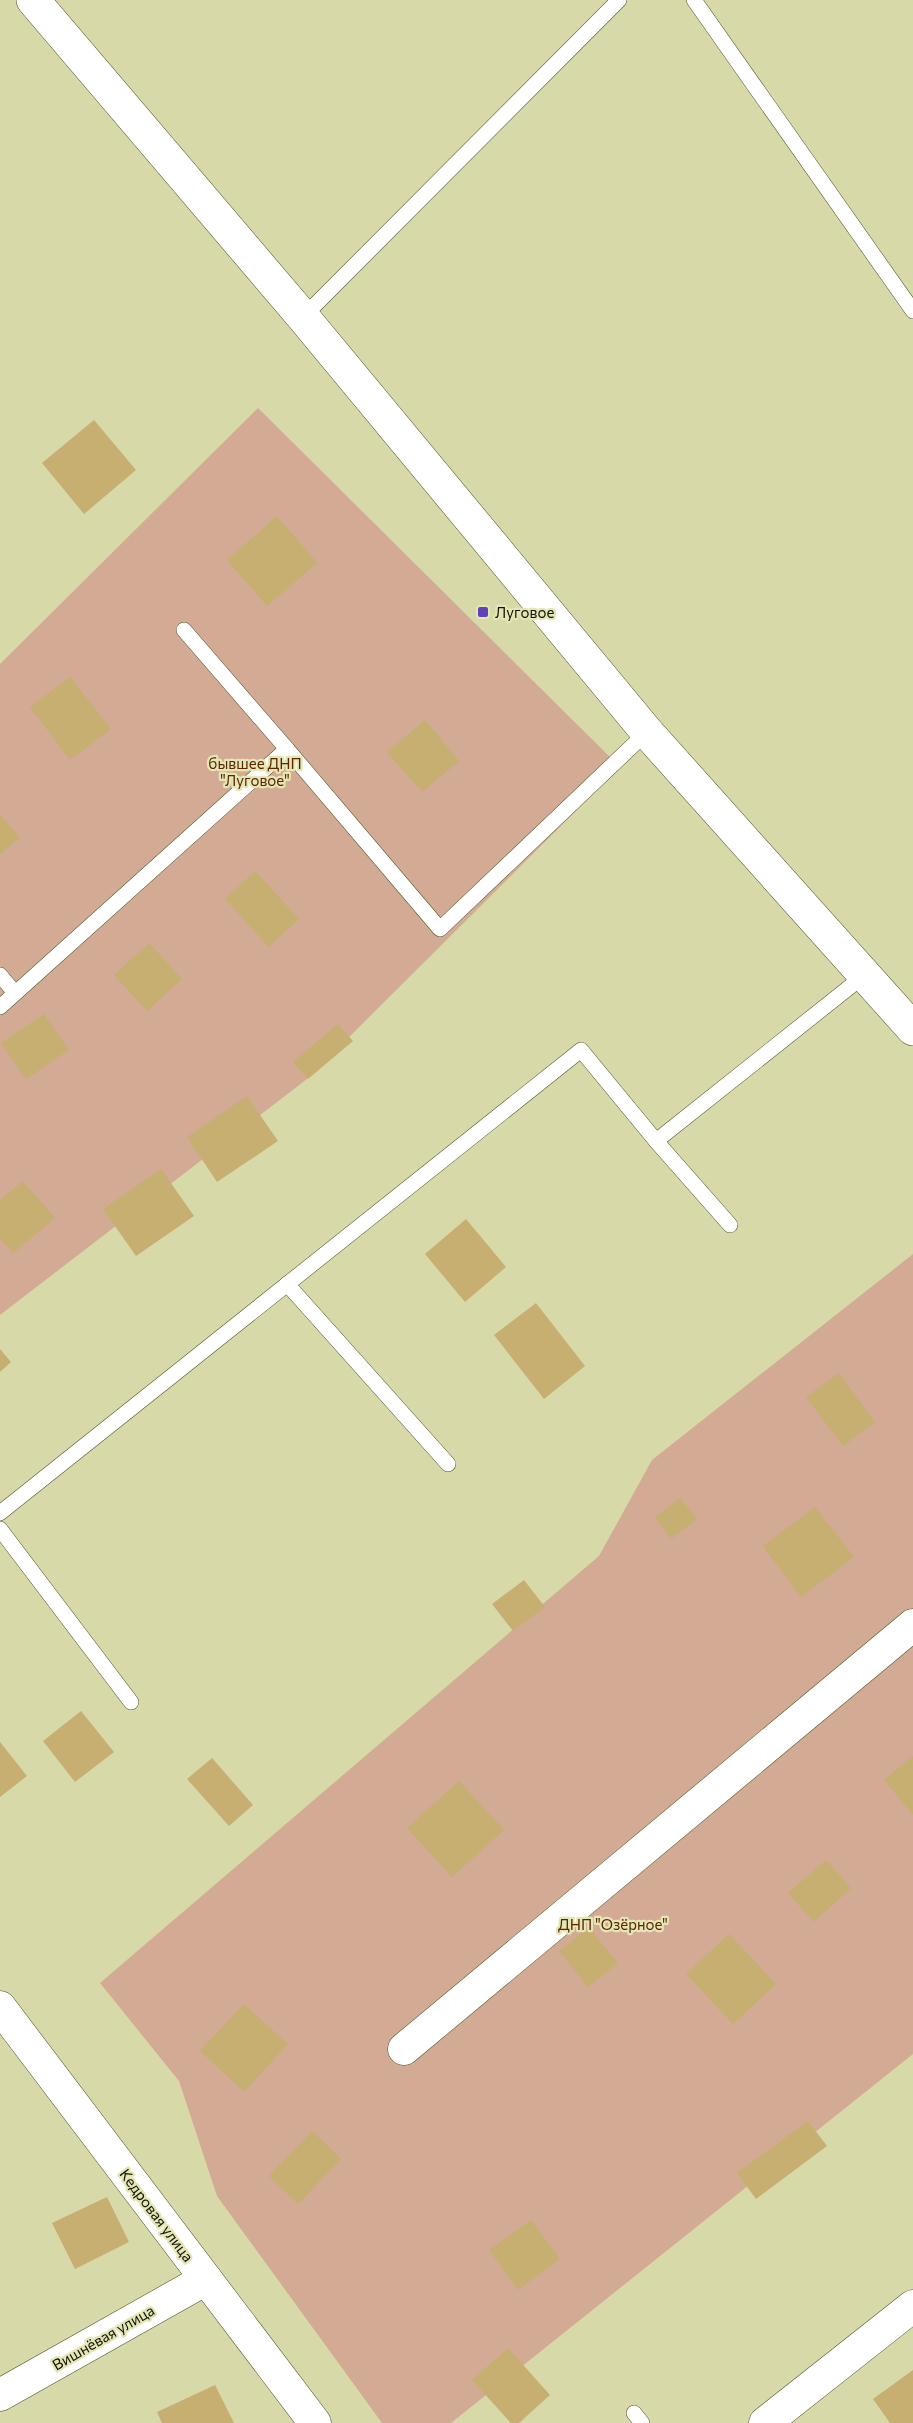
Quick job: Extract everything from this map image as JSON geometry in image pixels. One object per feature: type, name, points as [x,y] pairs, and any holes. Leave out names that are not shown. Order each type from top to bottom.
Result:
[{"type":"street","points":[[33,0],[303,317],[647,732],[913,1029]]},
{"type":"street","points":[[404,2049],[913,1625]]},
{"type":"street","name":"Кедровая улица","points":[[0,2007],[315,2423]]},
{"type":"street","name":"Вишнёвая улица","points":[[0,2395],[206,2279]]},
{"type":"street","points":[[765,2423],[913,2306]]},
{"type":"lane","points":[[303,317],[619,0]]},
{"type":"lane","points":[[694,0],[913,311]]},
{"type":"lane","points":[[184,630],[440,929],[647,732]]},
{"type":"lane","points":[[0,1006],[287,749]]},
{"type":"lane","points":[[656,1141],[866,974]]},
{"type":"lane","points":[[0,975],[15,993]]},
{"type":"lane","points":[[0,1513],[581,1050],[656,1141],[730,1225]]},
{"type":"lane","points":[[287,1284],[448,1464]]},
{"type":"lane","points":[[0,1529],[131,1702]]},
{"type":"green space","name":"бывшее ДНП \"Луговое\"","points":[[258,408],[620,767],[307,1079],[0,1315],[0,664]]},
{"type":"green space","name":"ДНП \"Озёрное\"","points":[[913,1254],[913,2054],[451,2423],[382,2423],[217,2196],[179,2081],[100,1983],[599,1556],[652,1460]]},
{"type":"building","points":[[94,420],[136,470],[84,514],[42,463]]},
{"type":"building","points":[[277,516],[317,563],[267,606],[227,560]]},
{"type":"building","points":[[70,677],[111,729],[70,760],[30,707]]},
{"type":"building","points":[[425,720],[459,761],[422,792],[387,752]]},
{"type":"building","points":[[0,814],[20,838],[0,854]]},
{"type":"building","points":[[255,871],[299,919],[269,947],[225,899]]},
{"type":"building","points":[[149,943],[182,979],[147,1011],[114,975]]},
{"type":"building","points":[[44,1014],[69,1050],[26,1079],[1,1043]]},
{"type":"building","points":[[338,1024],[353,1041],[308,1079],[293,1062]]},
{"type":"building","points":[[247,1096],[278,1141],[217,1182],[187,1137]]},
{"type":"building","points":[[161,1169],[194,1216],[136,1256],[103,1209]]},
{"type":"building","points":[[23,1181],[55,1218],[13,1253],[0,1238],[0,1200]]},
{"type":"building","points":[[466,1219],[506,1267],[465,1302],[425,1254]]},
{"type":"building","points":[[536,1303],[585,1366],[544,1399],[494,1335]]},
{"type":"building","points":[[0,1349],[11,1362],[0,1372]]},
{"type":"building","points":[[839,1373],[875,1422],[843,1446],[806,1397]]},
{"type":"building","points":[[680,1498],[697,1519],[671,1539],[655,1517]]},
{"type":"building","points":[[815,1507],[854,1557],[801,1597],[763,1546]]},
{"type":"building","points":[[524,1580],[545,1607],[513,1631],[492,1604]]},
{"type":"building","points":[[81,1711],[114,1752],[75,1782],[43,1741]]},
{"type":"building","points":[[0,1742],[27,1776],[0,1797]]},
{"type":"building","points":[[913,1756],[913,1815],[884,1780]]},
{"type":"building","points":[[212,1758],[253,1805],[229,1826],[187,1779]]},
{"type":"building","points":[[459,1781],[504,1830],[452,1877],[407,1828]]},
{"type":"building","points":[[826,1860],[851,1888],[814,1922],[788,1893]]},
{"type":"building","points":[[589,1928],[618,1963],[588,1987],[559,1951]]},
{"type":"building","points":[[729,1934],[776,1984],[733,2024],[686,1974]]},
{"type":"building","points":[[244,2004],[288,2044],[244,2092],[200,2051]]},
{"type":"building","points":[[808,2121],[827,2146],[756,2199],[737,2173]]},
{"type":"building","points":[[312,2131],[341,2159],[298,2204],[269,2176]]},
{"type":"building","points":[[107,2197],[129,2242],[75,2269],[52,2223]]},
{"type":"building","points":[[531,2220],[560,2259],[518,2290],[489,2250]]},
{"type":"building","points":[[508,2348],[550,2395],[519,2423],[511,2423],[472,2380]]},
{"type":"building","points":[[913,2370],[913,2423],[890,2423],[873,2399]]},
{"type":"building","points":[[215,2385],[234,2423],[162,2423],[157,2412]]},
{"type":"place","name":"Луговое","points":[[483,612]]}]
